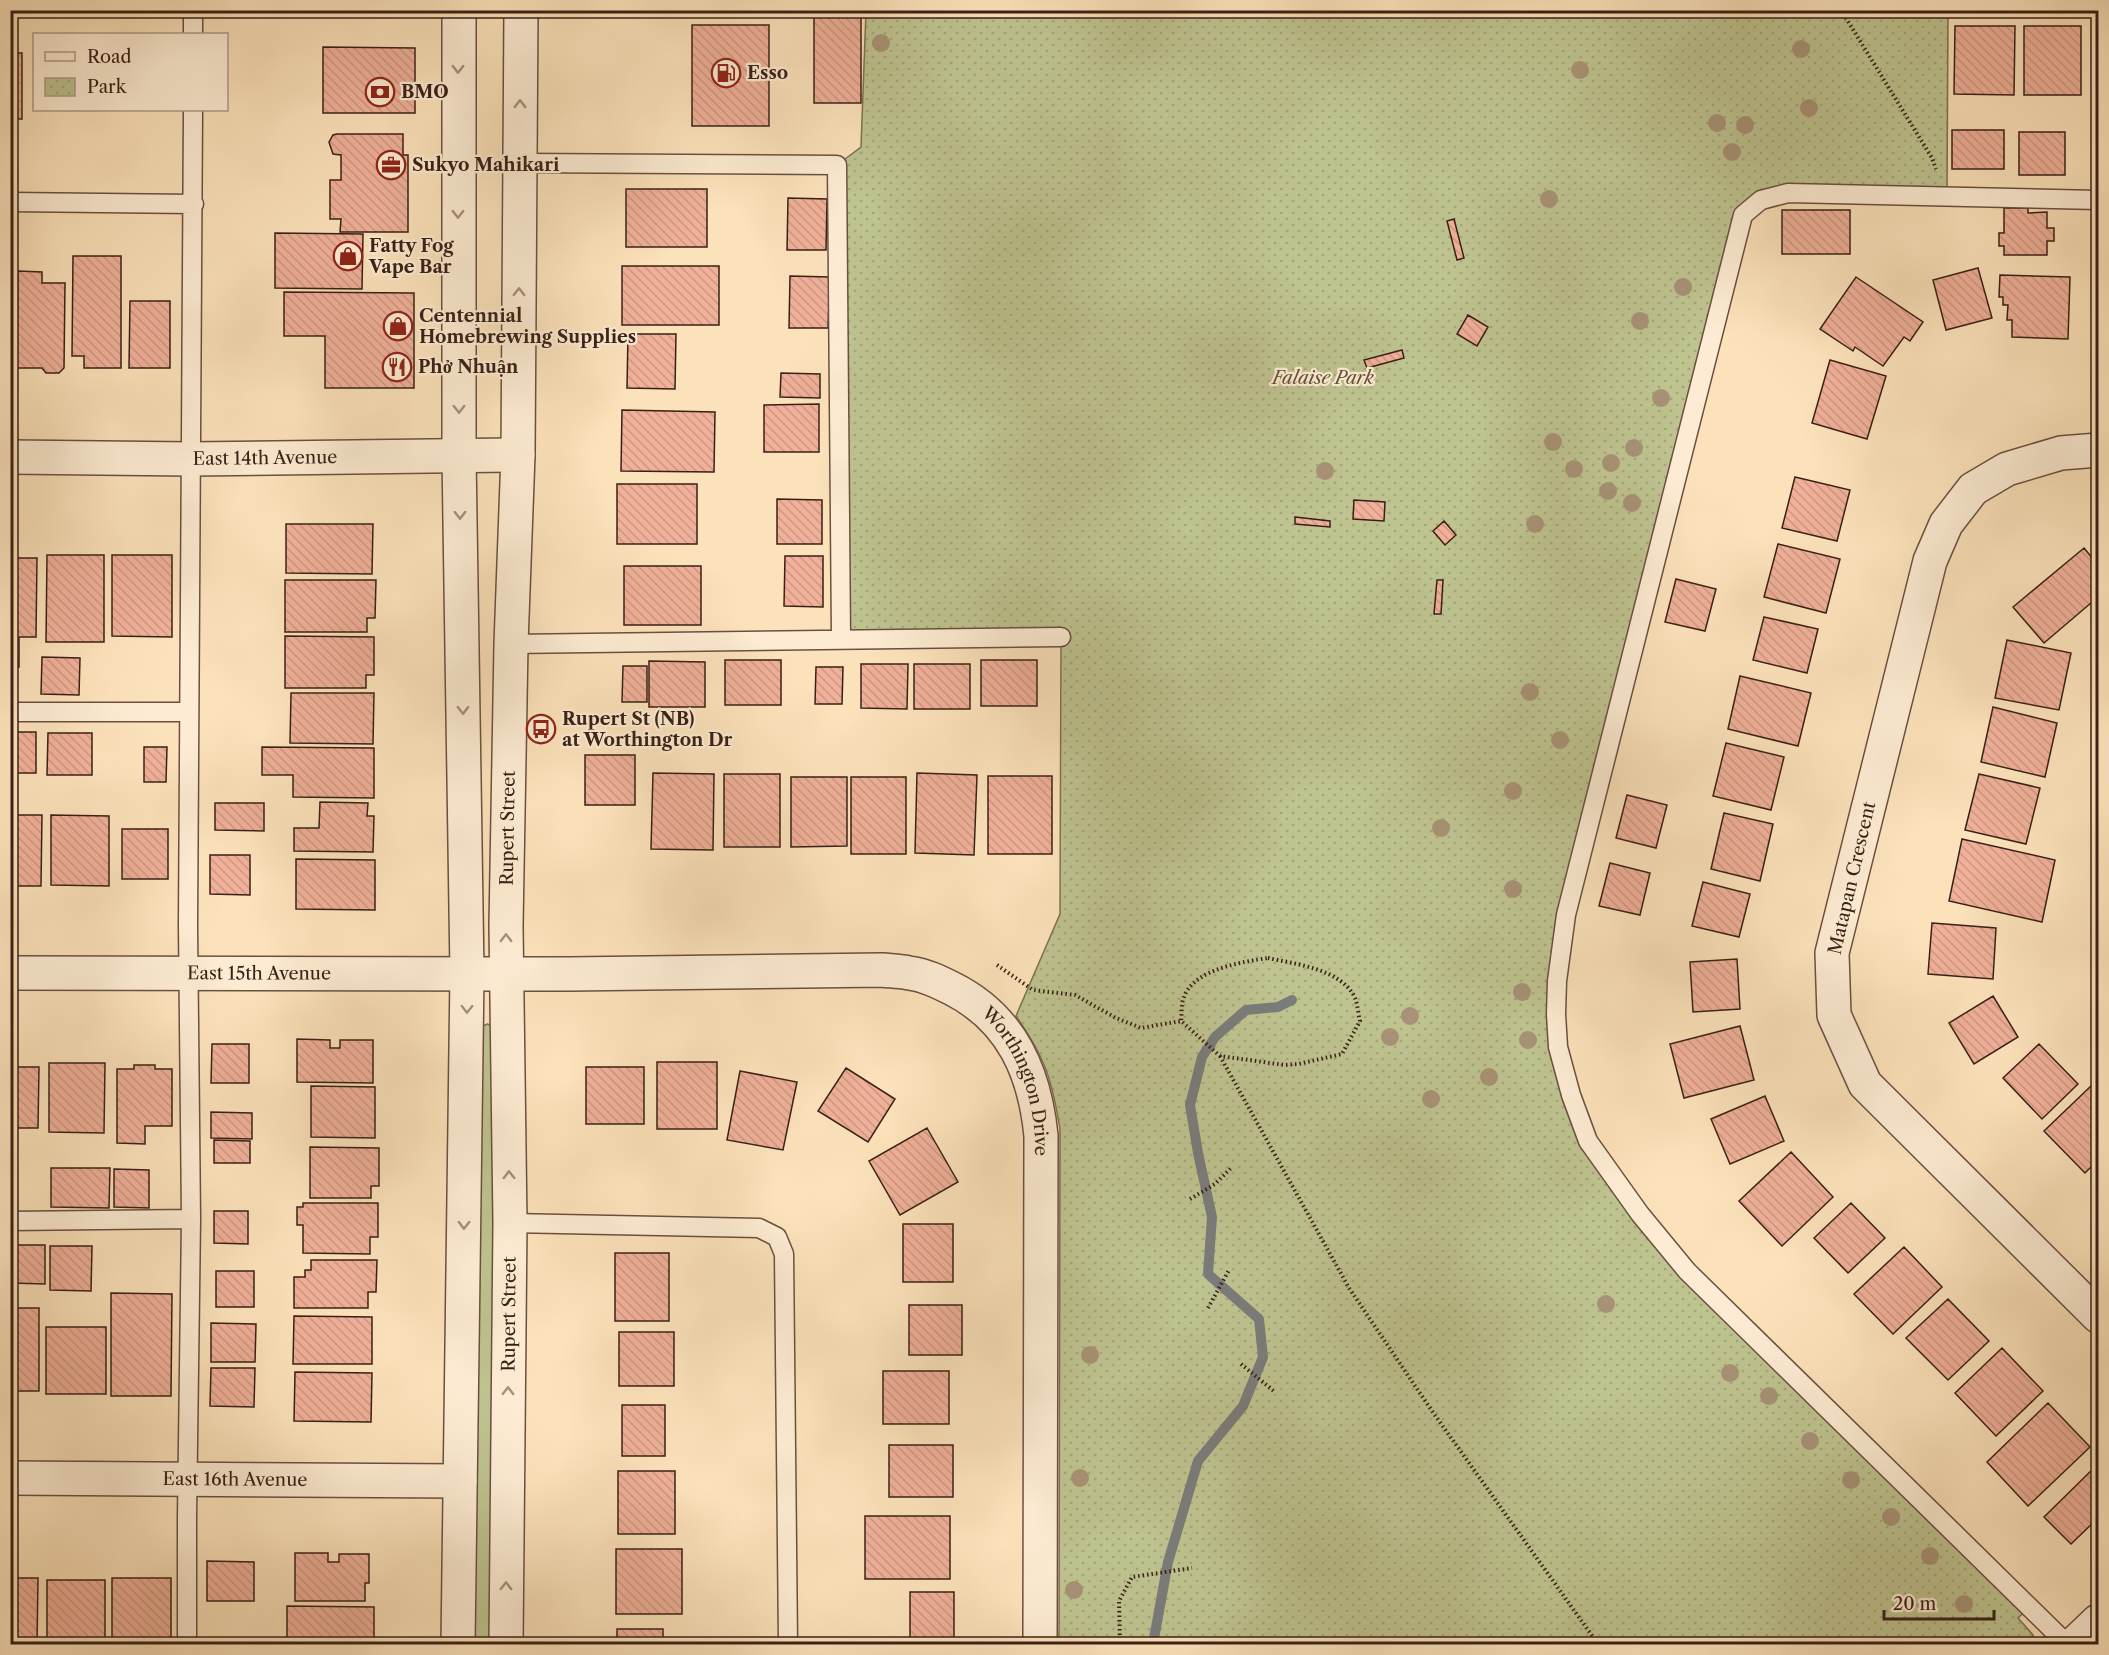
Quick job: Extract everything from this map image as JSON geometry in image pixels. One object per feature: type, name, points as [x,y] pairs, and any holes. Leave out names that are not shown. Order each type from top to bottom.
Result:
[{"type":"street","points":[[458,1644],[467,973],[459,456],[459,10]]},
{"type":"street","name":"Rupert Street","points":[[506,1644],[510,1223],[507,974],[511,644],[518,455],[520,10]]},
{"type":"street","name":"Matapan Crescent","points":[[2098,450],[2061,453],[2007,469],[1973,489],[1946,524],[1930,561],[1832,952],[1834,1015],[1865,1084],[2098,1316]]},
{"type":"street","name":"East 14th Avenue","points":[[10,458],[191,459],[518,455]]},
{"type":"street","name":"Worthington Drive","points":[[507,974],[882,970],[910,973],[938,981],[982,1006],[997,1021],[1012,1040],[1031,1082],[1039,1111],[1041,1136],[1040,1644]]},
{"type":"street","name":"East 15th Avenue","points":[[10,973],[507,974]]},
{"type":"street","name":"East 16th Avenue","points":[[10,1478],[460,1481]]},
{"type":"street","points":[[2074,1644],[2098,1621]]},
{"type":"lane","points":[[192,10],[193,33]]},
{"type":"lane","points":[[188,1644],[187,1479],[191,1219],[188,974],[193,111]]},
{"type":"lane","points":[[519,163],[837,165],[841,639]]},
{"type":"lane","points":[[2067,1644],[1687,1271],[1640,1214],[1588,1141],[1571,1095],[1558,1047],[1556,1014],[1557,981],[1566,915],[1743,215],[1761,200],[1788,193],[2098,200]]},
{"type":"lane","points":[[10,202],[194,204]]},
{"type":"lane","points":[[511,644],[1061,637]]},
{"type":"lane","points":[[10,712],[189,712]]},
{"type":"lane","points":[[10,1221],[191,1219]]},
{"type":"lane","points":[[510,1223],[759,1228],[777,1237],[784,1254],[788,1644]]},
{"type":"path","points":[[1840,10],[1932,158],[1947,197]]},
{"type":"path","points":[[1181,1021],[1184,996],[1196,981],[1228,966],[1258,959],[1268,958],[1304,965],[1339,978],[1354,997],[1360,1021],[1342,1054],[1298,1065],[1220,1056]]},
{"type":"path","points":[[997,965],[1033,990],[1074,995],[1116,1018],[1141,1028],[1181,1021]]},
{"type":"path","points":[[1181,1021],[1220,1056],[1349,1288],[1432,1411],[1598,1644]]},
{"type":"path","points":[[1190,1199],[1215,1184],[1232,1167]]},
{"type":"path","points":[[1208,1308],[1229,1270]]},
{"type":"path","points":[[1241,1364],[1275,1392]]},
{"type":"path","points":[[1120,1644],[1119,1600],[1132,1577],[1192,1568]]},
{"type":"green space","name":"Falaise Park","points":[[866,11],[1948,11],[1947,197],[1788,193],[1743,215],[1557,981],[1571,1095],[1640,1214],[2029,1608],[2018,1618],[2033,1635],[2036,1644],[1059,1644],[1060,1129],[1046,1069],[1034,1044],[1016,1016],[1060,914],[1061,638],[841,639],[837,165],[861,147]]},
{"type":"green space","points":[[487,1024],[494,1026],[495,1644],[473,1644],[478,1029]]},
{"type":"building","points":[[814,16],[861,16],[861,103],[814,103]]},
{"type":"building","points":[[692,25],[769,25],[769,126],[692,126]]},
{"type":"building","points":[[1955,26],[2015,26],[2014,95],[1954,94]]},
{"type":"building","points":[[2024,26],[2081,26],[2081,95],[2024,95]]},
{"type":"building","points":[[2098,27],[2098,98],[2097,98]]},
{"type":"building","points":[[323,47],[415,48],[415,113],[323,113]]},
{"type":"building","points":[[10,53],[22,53],[22,119],[10,119]]},
{"type":"building","points":[[1952,130],[2004,130],[2004,169],[1952,169]]},
{"type":"building","points":[[2019,132],[2065,132],[2065,175],[2019,175]]},
{"type":"building","points":[[403,134],[403,155],[408,155],[408,232],[340,232],[341,219],[330,219],[330,180],[341,180],[341,155],[333,154],[329,142],[333,135]]},
{"type":"building","points":[[626,189],[707,189],[707,247],[626,247]]},
{"type":"building","points":[[788,198],[827,199],[826,250],[787,250]]},
{"type":"building","points":[[2004,208],[2028,208],[2028,213],[2047,212],[2047,228],[2054,228],[2054,241],[2047,241],[2047,255],[2004,255],[2004,246],[1999,246],[1999,233],[2004,233]]},
{"type":"building","points":[[1782,210],[1850,210],[1850,254],[1782,254]]},
{"type":"building","points":[[1454,219],[1464,258],[1457,260],[1447,221]]},
{"type":"building","points":[[275,233],[363,234],[362,289],[275,288]]},
{"type":"building","points":[[73,256],[121,256],[121,368],[84,368],[84,356],[72,356]]},
{"type":"building","points":[[622,266],[719,266],[719,325],[622,325]]},
{"type":"building","points":[[1978,268],[1992,318],[1946,330],[1933,280]]},
{"type":"building","points":[[18,271],[42,272],[42,283],[65,283],[64,368],[59,373],[46,373],[42,368],[17,368]]},
{"type":"building","points":[[2000,275],[2070,277],[2068,339],[2012,337],[2012,320],[2007,320],[2008,305],[2003,305],[2003,297],[1999,297]]},
{"type":"building","points":[[790,276],[830,277],[828,328],[789,328]]},
{"type":"building","points":[[1856,277],[1923,322],[1910,341],[1904,337],[1883,366],[1855,347],[1853,351],[1820,329]]},
{"type":"building","points":[[284,292],[414,293],[414,388],[325,388],[325,336],[284,336]]},
{"type":"building","points":[[130,301],[170,301],[170,368],[129,368]]},
{"type":"building","points":[[1468,315],[1488,327],[1477,346],[1457,334]]},
{"type":"building","points":[[628,334],[676,334],[675,389],[627,388]]},
{"type":"building","points":[[1402,350],[1404,358],[1367,368],[1364,360]]},
{"type":"building","points":[[1830,360],[1886,376],[1867,439],[1812,423]]},
{"type":"building","points":[[781,373],[820,374],[820,398],[780,397]]},
{"type":"building","points":[[819,404],[819,452],[764,452],[764,405]]},
{"type":"building","points":[[622,410],[715,412],[714,472],[621,471]]},
{"type":"building","points":[[1795,477],[1850,490],[1837,541],[1782,528]]},
{"type":"building","points":[[617,484],[697,484],[697,544],[617,544]]},
{"type":"building","points":[[777,499],[822,500],[822,544],[777,544]]},
{"type":"building","points":[[1354,500],[1385,502],[1384,521],[1353,519]]},
{"type":"building","points":[[1295,517],[1330,521],[1330,527],[1295,524]]},
{"type":"building","points":[[1444,521],[1456,535],[1445,545],[1433,531]]},
{"type":"building","points":[[286,524],[373,524],[372,574],[286,573]]},
{"type":"building","points":[[1778,544],[1840,559],[1826,613],[1764,597]]},
{"type":"building","points":[[2084,548],[2098,565],[2098,597],[2044,643],[2013,607]]},
{"type":"building","points":[[47,555],[104,555],[104,642],[46,642]]},
{"type":"building","points":[[112,555],[172,555],[172,637],[112,636]]},
{"type":"building","points":[[785,556],[823,556],[823,607],[784,606]]},
{"type":"building","points":[[10,558],[37,558],[36,637],[19,637],[19,667],[10,667]]},
{"type":"building","points":[[624,566],[701,566],[701,625],[624,625]]},
{"type":"building","points":[[1676,579],[1716,589],[1705,631],[1665,622]]},
{"type":"building","points":[[285,580],[376,580],[375,618],[367,618],[367,632],[285,632]]},
{"type":"building","points":[[1437,580],[1443,580],[1441,614],[1434,614]]},
{"type":"building","points":[[1764,617],[1818,629],[1807,673],[1753,660]]},
{"type":"building","points":[[285,636],[374,637],[374,675],[366,675],[366,688],[285,688]]},
{"type":"building","points":[[2007,640],[2071,653],[2059,710],[1995,698]]},
{"type":"building","points":[[42,657],[80,658],[79,695],[41,694]]},
{"type":"building","points":[[725,660],[781,660],[781,705],[725,705]]},
{"type":"building","points":[[981,660],[1037,660],[1037,706],[981,706]]},
{"type":"building","points":[[649,661],[705,662],[705,707],[649,707]]},
{"type":"building","points":[[861,664],[908,664],[907,709],[861,708]]},
{"type":"building","points":[[914,664],[970,664],[970,709],[914,709]]},
{"type":"building","points":[[623,666],[647,666],[647,702],[622,702]]},
{"type":"building","points":[[816,667],[843,667],[842,704],[815,704]]},
{"type":"building","points":[[1740,676],[1811,693],[1798,746],[1728,729]]},
{"type":"building","points":[[291,693],[374,693],[373,744],[290,743]]},
{"type":"building","points":[[1993,707],[2057,723],[2045,777],[1981,762]]},
{"type":"building","points":[[10,732],[36,732],[36,773],[10,773]]},
{"type":"building","points":[[48,733],[92,733],[92,775],[47,775]]},
{"type":"building","points":[[1726,743],[1784,757],[1771,810],[1713,796]]},
{"type":"building","points":[[144,747],[167,747],[166,782],[144,782]]},
{"type":"building","points":[[262,747],[374,748],[374,798],[293,797],[293,775],[262,775]]},
{"type":"building","points":[[585,755],[635,755],[635,805],[585,805]]},
{"type":"building","points":[[653,773],[714,774],[713,850],[651,849]]},
{"type":"building","points":[[917,773],[977,775],[974,855],[915,853]]},
{"type":"building","points":[[724,774],[780,774],[780,847],[724,847]]},
{"type":"building","points":[[1979,774],[2040,788],[2026,844],[1965,830]]},
{"type":"building","points":[[988,776],[1052,776],[1052,854],[988,854]]},
{"type":"building","points":[[791,777],[847,777],[847,846],[791,847]]},
{"type":"building","points":[[851,777],[906,777],[906,854],[851,854]]},
{"type":"building","points":[[1627,795],[1667,805],[1656,848],[1616,838]]},
{"type":"building","points":[[320,802],[368,803],[367,816],[374,816],[373,852],[294,851],[294,828],[319,828]]},
{"type":"building","points":[[215,803],[264,803],[264,831],[215,830]]},
{"type":"building","points":[[1724,813],[1773,824],[1760,881],[1711,869]]},
{"type":"building","points":[[10,815],[42,815],[41,886],[10,886]]},
{"type":"building","points":[[51,815],[109,816],[109,886],[51,885]]},
{"type":"building","points":[[122,829],[168,829],[168,879],[122,879]]},
{"type":"building","points":[[1962,839],[2055,860],[2042,922],[1949,901]]},
{"type":"building","points":[[210,855],[250,855],[250,895],[210,894]]},
{"type":"building","points":[[296,859],[375,860],[375,910],[296,909]]},
{"type":"building","points":[[1610,863],[1650,873],[1640,915],[1599,906]]},
{"type":"building","points":[[1703,882],[1750,894],[1739,937],[1692,926]]},
{"type":"building","points":[[1932,923],[1996,928],[1993,979],[1928,974]]},
{"type":"building","points":[[1737,959],[1740,1009],[1693,1012],[1690,962]]},
{"type":"building","points":[[1993,996],[2018,1037],[1974,1064],[1949,1023]]},
{"type":"building","points":[[1740,1026],[1754,1080],[1684,1098],[1670,1044]]},
{"type":"building","points":[[297,1039],[330,1040],[330,1048],[340,1048],[340,1040],[373,1040],[373,1083],[297,1082]]},
{"type":"building","points":[[212,1044],[249,1044],[249,1083],[211,1083]]},
{"type":"building","points":[[2039,1044],[2078,1084],[2042,1119],[2003,1078]]},
{"type":"building","points":[[657,1062],[717,1062],[717,1129],[657,1129]]},
{"type":"building","points":[[49,1063],[105,1063],[104,1133],[49,1132]]},
{"type":"building","points":[[134,1065],[155,1065],[155,1069],[172,1069],[172,1126],[145,1126],[145,1144],[117,1143],[117,1069],[134,1069]]},
{"type":"building","points":[[10,1067],[39,1067],[38,1128],[17,1128],[17,1122],[10,1122]]},
{"type":"building","points":[[586,1067],[644,1067],[644,1124],[586,1124]]},
{"type":"building","points":[[846,1068],[895,1099],[868,1142],[818,1111]]},
{"type":"building","points":[[740,1071],[797,1082],[783,1150],[727,1140]]},
{"type":"building","points":[[2092,1085],[2098,1091],[2098,1160],[2085,1173],[2044,1131]]},
{"type":"building","points":[[311,1086],[375,1087],[375,1138],[311,1137]]},
{"type":"building","points":[[1765,1096],[1784,1141],[1730,1164],[1711,1119]]},
{"type":"building","points":[[211,1112],[252,1113],[252,1139],[211,1138]]},
{"type":"building","points":[[927,1128],[958,1182],[900,1215],[869,1161]]},
{"type":"building","points":[[214,1140],[250,1141],[250,1163],[214,1163]]},
{"type":"building","points":[[310,1147],[379,1148],[379,1186],[371,1186],[371,1198],[310,1198]]},
{"type":"building","points":[[1791,1152],[1833,1197],[1782,1246],[1739,1201]]},
{"type":"building","points":[[51,1168],[110,1168],[109,1208],[51,1207]]},
{"type":"building","points":[[114,1169],[149,1170],[149,1208],[114,1207]]},
{"type":"building","points":[[303,1203],[378,1203],[378,1237],[370,1237],[370,1254],[303,1253],[303,1225],[297,1225],[297,1207],[303,1207]]},
{"type":"building","points":[[1851,1203],[1885,1238],[1848,1273],[1814,1238]]},
{"type":"building","points":[[214,1211],[248,1211],[248,1244],[214,1243]]},
{"type":"building","points":[[903,1224],[953,1224],[953,1282],[903,1282]]},
{"type":"building","points":[[10,1245],[45,1245],[45,1284],[10,1283]]},
{"type":"building","points":[[50,1246],[92,1246],[91,1291],[50,1290]]},
{"type":"building","points":[[1904,1247],[1942,1287],[1893,1334],[1854,1294]]},
{"type":"building","points":[[615,1253],[669,1253],[669,1321],[615,1321]]},
{"type":"building","points":[[311,1260],[377,1260],[376,1292],[368,1292],[368,1308],[294,1308],[294,1277],[305,1277],[305,1270],[311,1270]]},
{"type":"building","points":[[216,1271],[254,1271],[254,1307],[216,1307]]},
{"type":"building","points":[[111,1293],[172,1294],[171,1396],[111,1396]]},
{"type":"building","points":[[1948,1299],[1989,1341],[1948,1380],[1906,1338]]},
{"type":"building","points":[[909,1305],[962,1305],[962,1355],[909,1355]]},
{"type":"building","points":[[10,1308],[39,1308],[39,1391],[10,1391]]},
{"type":"building","points":[[294,1316],[372,1317],[372,1364],[293,1364]]},
{"type":"building","points":[[211,1323],[256,1324],[255,1362],[211,1362]]},
{"type":"building","points":[[46,1327],[106,1327],[106,1394],[46,1394]]},
{"type":"building","points":[[619,1332],[674,1332],[674,1386],[619,1386]]},
{"type":"building","points":[[2002,1348],[2043,1391],[1996,1436],[1955,1393]]},
{"type":"building","points":[[211,1368],[255,1368],[254,1407],[210,1406]]},
{"type":"building","points":[[883,1371],[949,1371],[949,1424],[883,1424]]},
{"type":"building","points":[[295,1372],[372,1373],[371,1422],[294,1421]]},
{"type":"building","points":[[2048,1403],[2090,1447],[2028,1506],[1987,1462]]},
{"type":"building","points":[[622,1405],[665,1405],[665,1456],[622,1456]]},
{"type":"building","points":[[889,1445],[953,1445],[953,1497],[889,1497]]},
{"type":"building","points":[[2098,1464],[2098,1518],[2071,1544],[2044,1517]]},
{"type":"building","points":[[618,1471],[675,1471],[675,1534],[618,1534]]},
{"type":"building","points":[[865,1516],[950,1516],[950,1579],[865,1579]]},
{"type":"building","points":[[616,1549],[682,1549],[682,1614],[616,1614]]},
{"type":"building","points":[[295,1553],[328,1553],[328,1562],[339,1562],[339,1554],[369,1554],[369,1583],[365,1583],[365,1601],[295,1601]]},
{"type":"building","points":[[207,1561],[254,1562],[254,1601],[207,1601]]},
{"type":"building","points":[[10,1578],[38,1578],[37,1644],[10,1644]]},
{"type":"building","points":[[112,1578],[171,1578],[171,1644],[112,1644]]},
{"type":"building","points":[[47,1580],[105,1580],[105,1644],[47,1644]]},
{"type":"building","points":[[910,1592],[954,1592],[954,1644],[910,1644]]},
{"type":"building","points":[[287,1606],[374,1607],[374,1644],[287,1644]]},
{"type":"building","points":[[617,1629],[663,1629],[663,1644],[617,1644]]},
{"type":"waterway","points":[[1153,1644],[1168,1562],[1198,1461],[1243,1406],[1263,1357],[1259,1319],[1208,1274],[1212,1217],[1190,1105],[1202,1057],[1215,1037],[1246,1010],[1278,1007],[1292,1000]]},
{"type":"place","name":"Esso","points":[[726,73]]},
{"type":"place","name":"BMO","points":[[380,92]]},
{"type":"place","name":"Sukyo Mahikari","points":[[391,165]]},
{"type":"place","name":"Fatty Fog Vape Bar","points":[[348,256]]},
{"type":"place","name":"Centennial Homebrewing Supplies","points":[[398,326]]},
{"type":"place","name":"Phở Nhuận","points":[[397,367]]},
{"type":"place","name":"Rupert St (NB) at Worthington Dr","points":[[541,729]]}]
